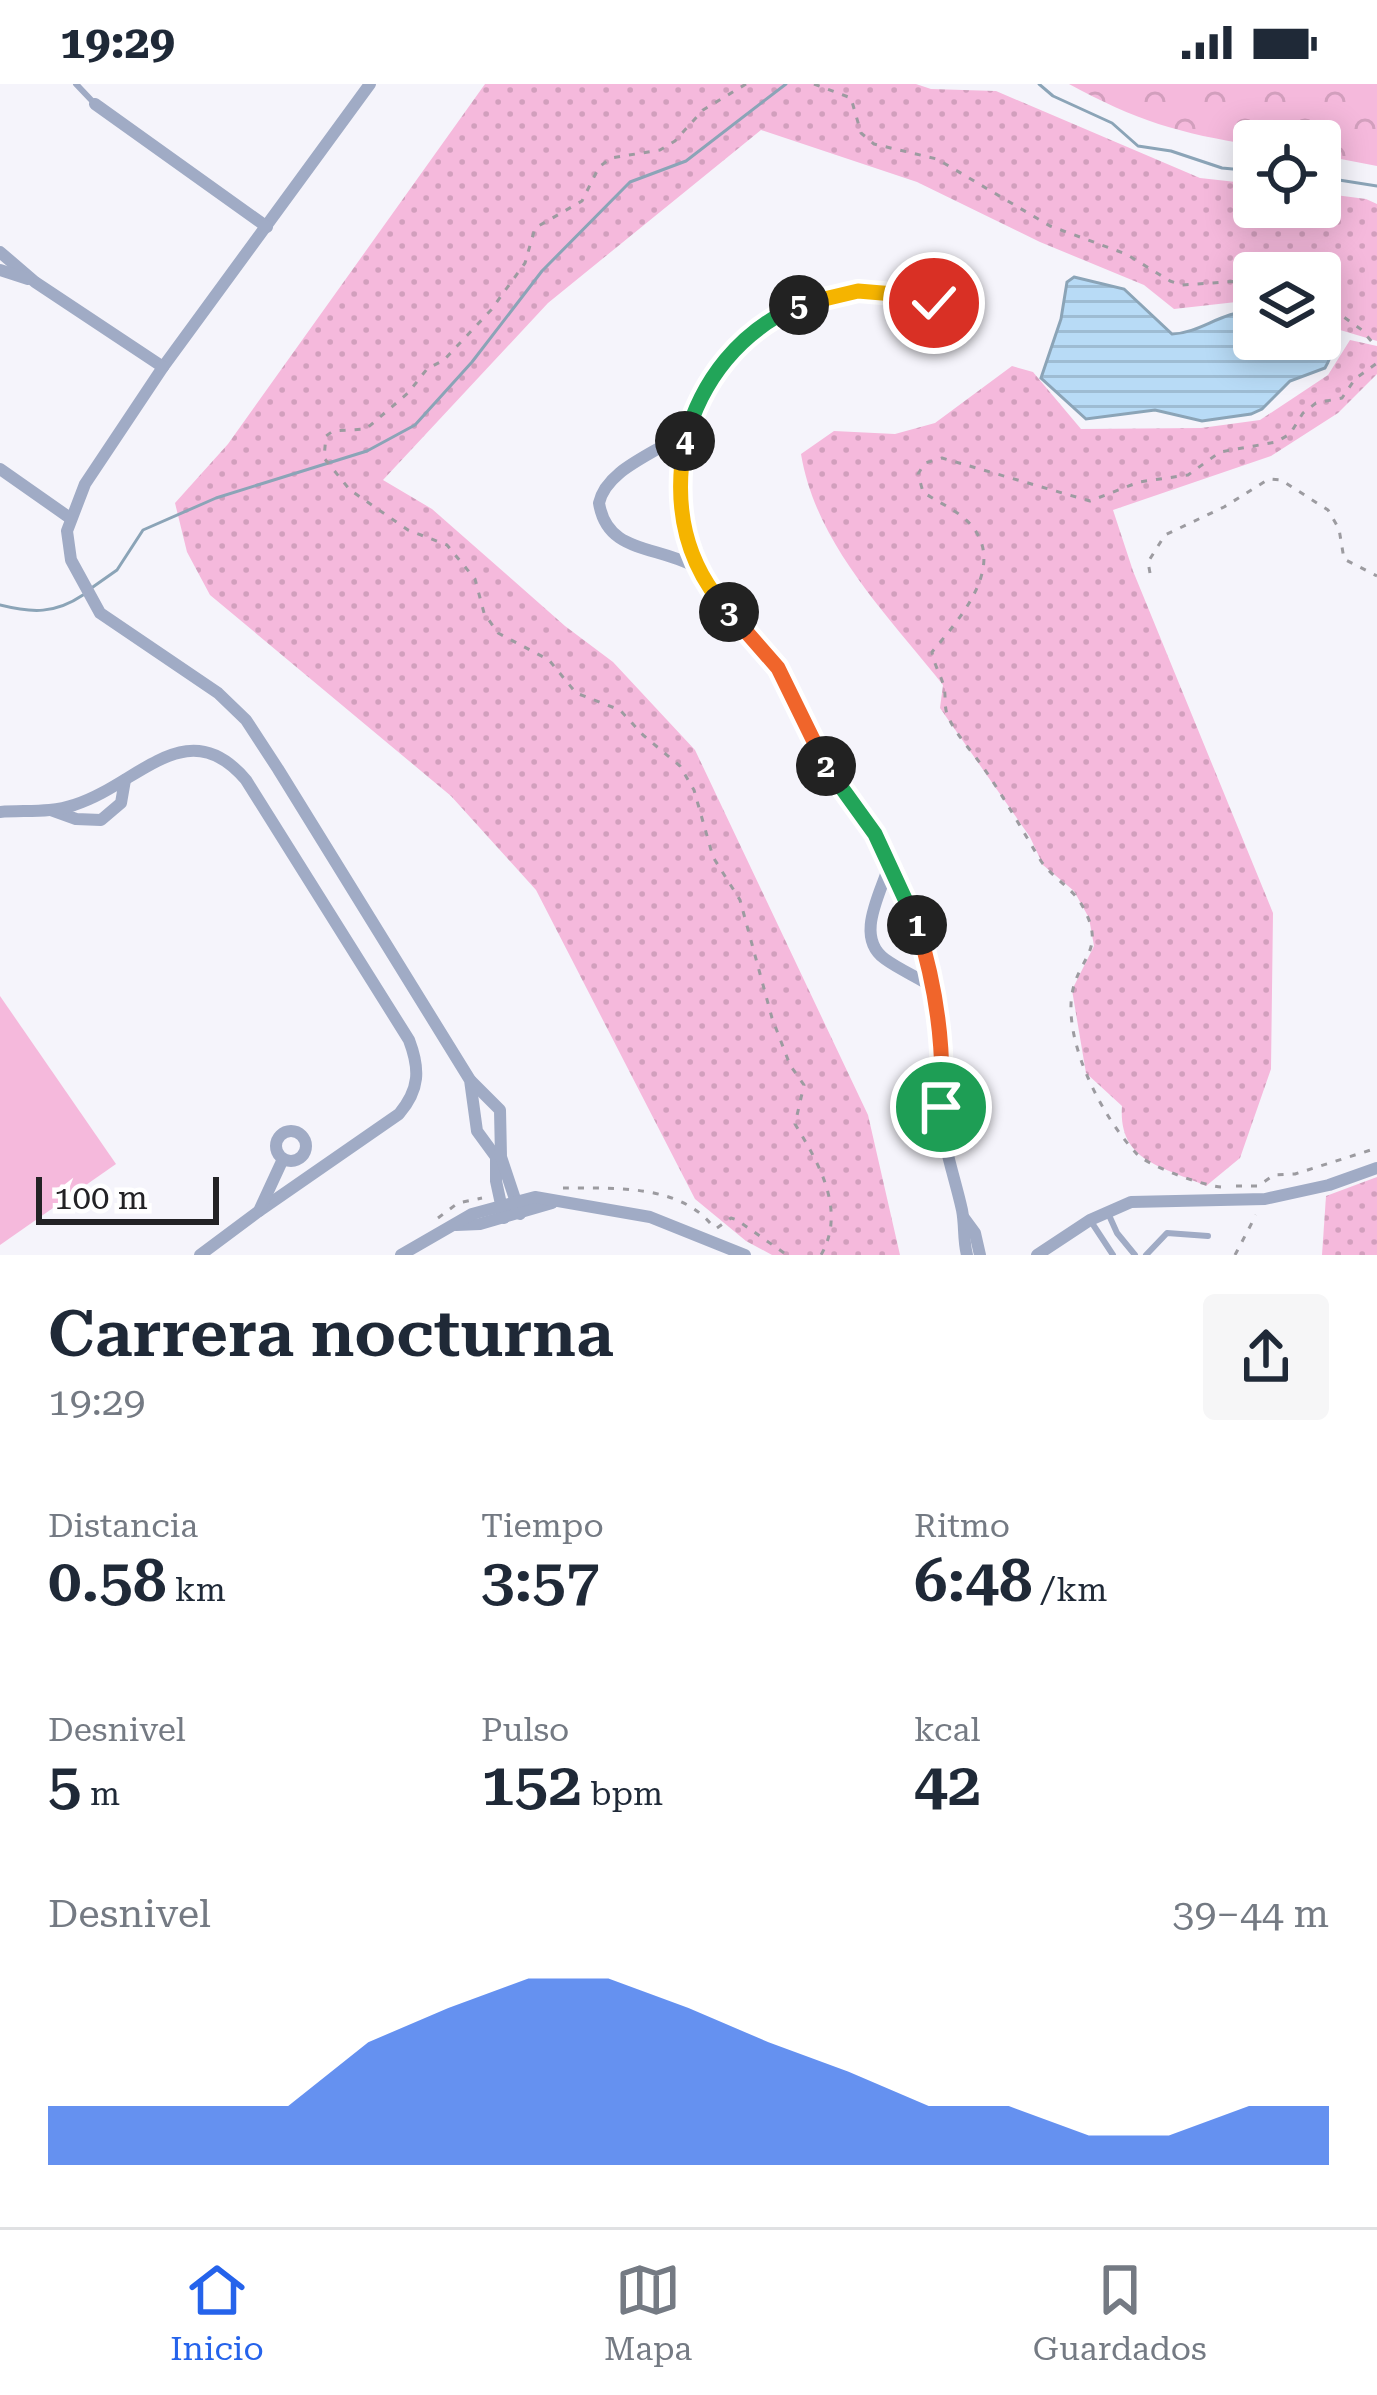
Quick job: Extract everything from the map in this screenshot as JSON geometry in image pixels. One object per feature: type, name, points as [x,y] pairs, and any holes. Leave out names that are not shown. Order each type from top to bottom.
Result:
[{"type":"street","points":[[369,84],[163,367],[85,484],[70,518],[68,546],[79,578],[107,620],[218,692],[246,720],[470,1080],[500,1110],[501,1157],[519,1208]]},
{"type":"street","points":[[95,104],[267,227]]},
{"type":"street","points":[[0,252],[35,282],[163,367]]},
{"type":"street","points":[[0,270],[35,282]]},
{"type":"street","points":[[906,295],[858,291],[829,295],[777,317],[741,344],[713,374],[689,429],[680,493],[687,548],[696,568],[778,668],[814,748],[890,860],[914,914],[934,988],[943,1048],[943,1128],[964,1218],[967,1255]]},
{"type":"street","points":[[689,429],[614,476],[599,503],[607,530],[614,536],[668,553],[696,568]]},
{"type":"street","points":[[0,469],[70,518]]},
{"type":"street","points":[[0,812],[50,810],[97,796],[188,750],[210,750],[231,762],[397,1020],[418,1062],[412,1098],[399,1114],[200,1255]]},
{"type":"street","points":[[50,810],[76,819],[100,820],[121,803],[125,780]]},
{"type":"street","points":[[890,860],[870,924],[873,944],[888,962],[934,988]]},
{"type":"street","points":[[470,1080],[477,1131],[496,1157],[502,1212]]},
{"type":"street","points":[[259,1211],[283,1159]]},
{"type":"street","points":[[1036,1255],[1107,1211],[1145,1199],[1265,1199],[1377,1168]]},
{"type":"street","points":[[401,1255],[455,1226],[519,1208],[535,1197],[638,1214],[745,1255]]},
{"type":"street","points":[[964,1218],[975,1233],[980,1255]]},
{"type":"lane","points":[[76,84],[95,104]]},
{"type":"lane","points":[[1107,1211],[1135,1255]]},
{"type":"lane","points":[[1090,1220],[1112,1255]]},
{"type":"lane","points":[[1146,1255],[1167,1233],[1208,1236]]},
{"type":"path","points":[[746,84],[703,110],[659,150],[611,158],[599,166],[583,200],[539,223],[530,236],[525,263],[444,360],[427,369],[408,393],[366,429],[332,431],[326,436],[324,458],[350,490],[408,530],[447,545],[475,579],[484,613],[498,633],[549,660],[576,693],[620,710],[686,774],[713,857],[740,900],[784,1051],[804,1085],[795,1124],[822,1168],[830,1199],[829,1239],[821,1255]]},
{"type":"path","points":[[814,84],[851,98],[861,133],[874,144],[937,159],[1050,226],[1126,254],[1170,281],[1182,285],[1233,281]]},
{"type":"path","points":[[1341,315],[1377,348]]},
{"type":"path","points":[[1377,362],[1355,379],[1342,398],[1316,403],[1290,434],[1276,442],[1220,452],[1188,475],[1139,482],[1101,500],[942,458],[931,459],[918,474],[923,491],[964,518],[985,544],[977,590],[932,652],[932,660],[954,729],[986,771],[1043,865],[1073,891],[1089,918],[1094,946],[1072,990],[1071,1008],[1086,1073],[1101,1106],[1136,1154],[1206,1186],[1258,1186],[1274,1175],[1294,1174],[1377,1148]]},
{"type":"path","points":[[1150,573],[1148,562],[1166,535],[1268,479],[1281,480],[1328,510],[1339,529],[1344,559],[1377,576]]},
{"type":"path","points":[[1235,1255],[1256,1215]]},
{"type":"path","points":[[712,1246],[731,1219],[787,1255]]},
{"type":"green space","points":[[485,84],[916,84],[931,89],[996,91],[1200,178],[1233,182],[1233,228],[1341,228],[1341,196],[1377,204],[1377,341],[1341,330],[1341,252],[1233,252],[1233,302],[1174,309],[1144,285],[1040,242],[917,182],[761,130],[548,303],[383,480],[432,509],[613,662],[695,750],[868,1115],[900,1255],[772,1255],[746,1241],[695,1199],[536,890],[451,796],[210,595],[187,552],[175,503],[228,444]]},
{"type":"green space","points":[[1069,84],[1377,84],[1377,166],[1341,159],[1341,120],[1233,120],[1233,141],[1180,130],[1115,107]]},
{"type":"green space","points":[[1350,340],[1377,346],[1377,374],[1338,413],[1271,456],[1113,510],[1133,571],[1273,913],[1271,1069],[1240,1158],[1206,1186],[1159,1167],[1135,1151],[1127,1139],[1122,1106],[1086,1073],[1072,990],[1094,946],[1089,918],[1074,891],[1043,865],[1030,837],[940,708],[943,685],[838,549],[809,487],[801,454],[834,431],[895,434],[935,423],[1012,366],[1033,372],[1081,429],[1201,428],[1260,420],[1328,375]]},
{"type":"green space","points":[[0,996],[116,1164],[0,1245]]},
{"type":"green space","points":[[1377,1177],[1377,1255],[1322,1255],[1326,1196]]},
{"type":"water","points":[[1074,277],[1124,289],[1172,334],[1233,314],[1233,360],[1328,360],[1325,368],[1290,381],[1251,414],[1202,421],[1155,410],[1086,419],[1041,378],[1061,319],[1067,282]]},
{"type":"waterway","points":[[90,589],[117,570],[143,530],[216,498],[367,451],[415,425],[472,362],[542,271],[630,182],[686,161],[786,84]]},
{"type":"waterway","points":[[1039,84],[1053,96],[1112,123],[1138,146],[1233,169]]},
{"type":"waterway","points":[[1341,180],[1377,186]]},
{"type":"waterway","points":[[0,605],[43,610],[83,595]]},
{"type":"route","points":[[934,303],[920,312],[908,304],[906,295],[890,291],[829,295],[788,310],[750,335],[713,374],[692,417],[680,468],[680,493],[682,525],[696,568],[778,668],[814,748],[875,834],[900,881],[914,914],[937,1005],[943,1048],[941,1107]]}]
